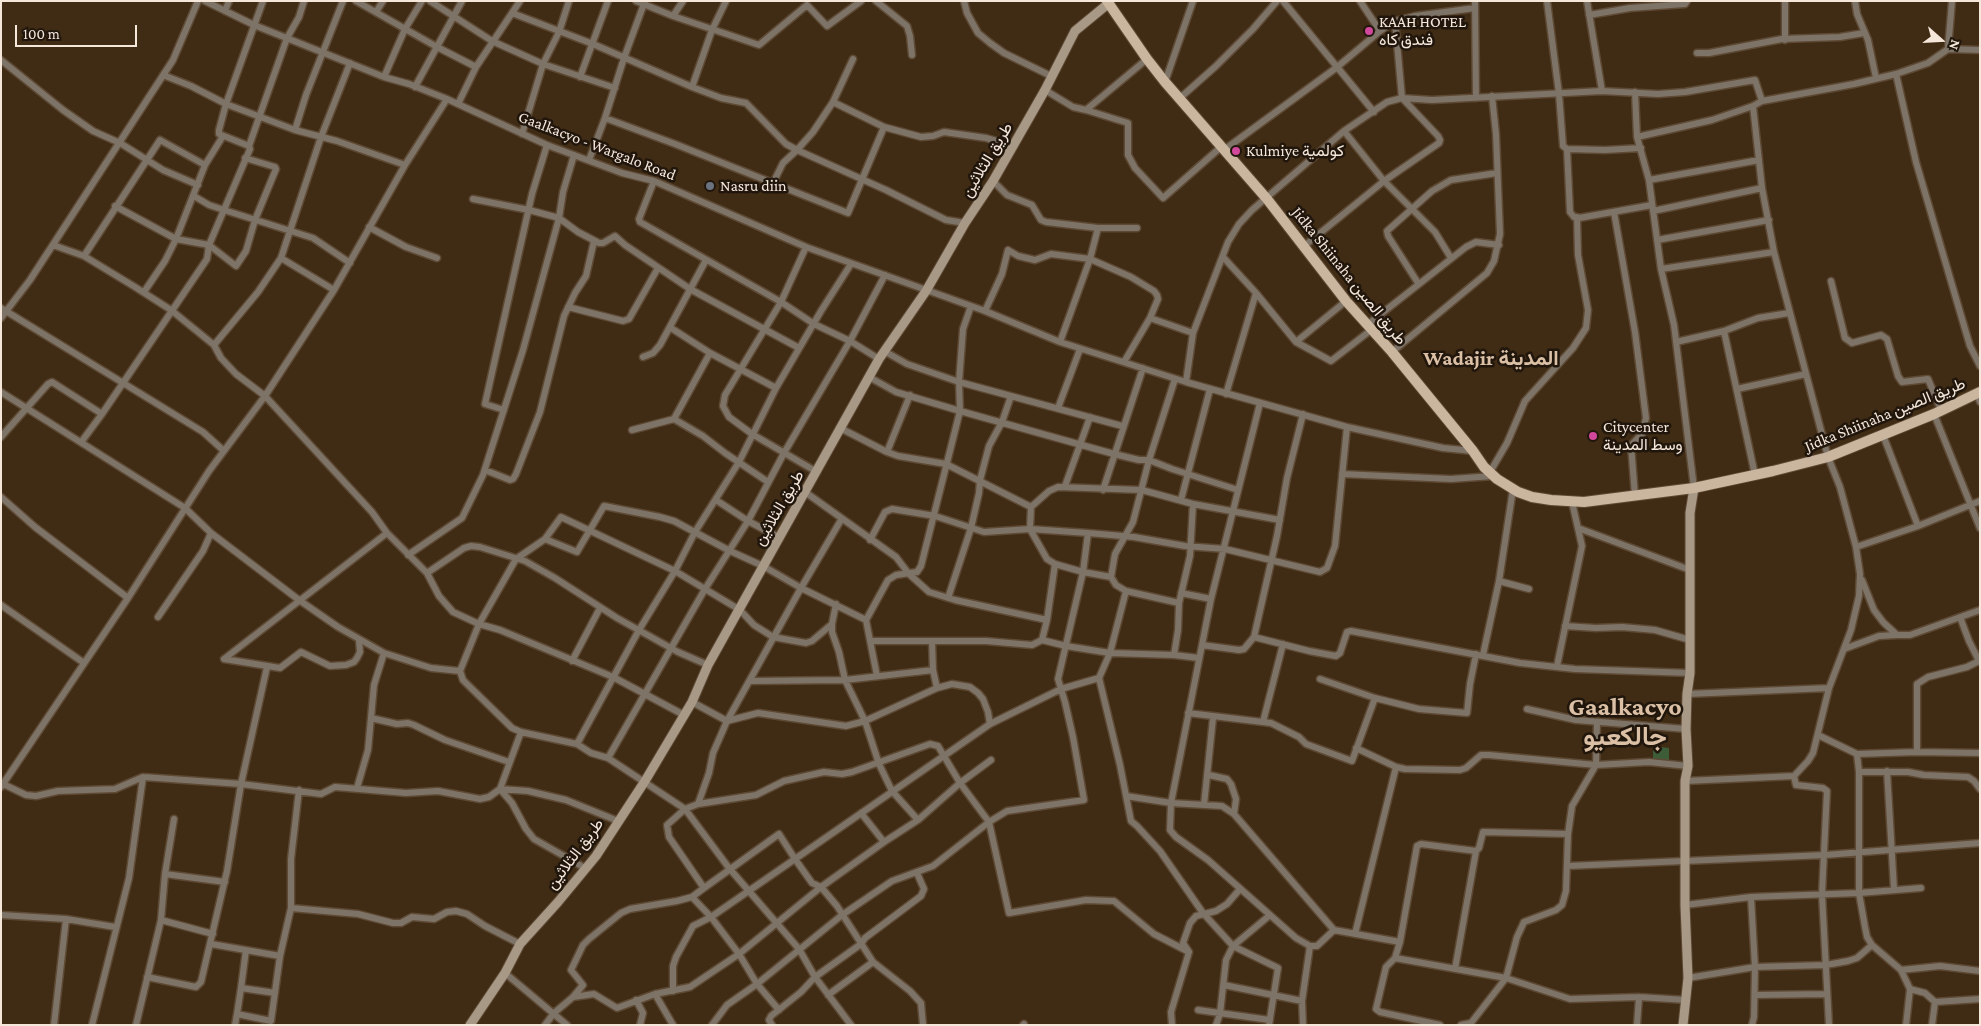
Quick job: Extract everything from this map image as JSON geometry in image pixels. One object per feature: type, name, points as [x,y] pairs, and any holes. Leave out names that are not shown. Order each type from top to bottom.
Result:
[{"type":"main road","name":"طريق الثلاثين","points":[[470,1025],[505,973],[520,944],[596,856],[645,781],[692,702],[708,665],[869,376],[926,290],[965,223],[1014,146],[1075,30],[1109,2]]},
{"type":"main road","name":"Jidka Shiinaha طريق الصين","points":[[1109,2],[1147,59],[1222,149],[1267,198],[1346,301],[1392,352],[1492,474],[1513,489],[1532,497],[1572,502],[1694,488],[1828,457],[1979,396]]},
{"type":"main road","points":[[1683,1025],[1688,978],[1685,905],[1685,781],[1688,766],[1686,729],[1690,673],[1690,512],[1694,488]]},
{"type":"street","points":[[1,318],[4,309],[30,280],[163,75],[185,36],[198,1]]},
{"type":"street","name":"Gaalkacyo - Wargalo Road","points":[[205,1],[254,25],[384,77],[447,99],[547,145],[622,173],[654,181],[806,247],[971,306],[1060,342],[1226,394],[1346,427],[1443,448],[1473,451]]},
{"type":"street","points":[[225,11],[229,1]]},
{"type":"street","points":[[249,146],[219,134],[219,130],[226,104],[263,1]]},
{"type":"street","points":[[82,441],[207,259],[209,245],[250,149],[249,146],[259,116],[287,38],[299,17],[304,1]]},
{"type":"street","points":[[295,130],[306,94],[343,1]]},
{"type":"street","points":[[356,1],[476,67]]},
{"type":"street","points":[[376,12],[383,1]]},
{"type":"street","points":[[384,77],[405,29],[422,1]]},
{"type":"street","points":[[430,1],[492,40],[543,64],[615,88]]},
{"type":"street","points":[[415,87],[462,1]]},
{"type":"street","points":[[458,104],[492,40],[520,1]]},
{"type":"street","points":[[522,134],[543,64],[559,32],[569,1]]},
{"type":"street","points":[[580,77],[608,1]]},
{"type":"street","points":[[636,1],[712,30],[759,45],[805,3],[827,26],[861,1]]},
{"type":"street","points":[[673,16],[683,1]]},
{"type":"street","points":[[692,87],[712,30],[726,1]]},
{"type":"street","points":[[876,1],[907,26],[912,55]]},
{"type":"street","points":[[964,1],[967,13],[978,33],[1004,53],[1052,76]]},
{"type":"street","points":[[1166,82],[1193,1]]},
{"type":"street","points":[[1180,98],[1253,29],[1276,1]]},
{"type":"street","points":[[1283,1],[1374,112]]},
{"type":"street","points":[[1360,1],[1380,31]]},
{"type":"street","points":[[1342,474],[1452,479],[1492,474],[1525,401],[1573,348],[1586,328],[1588,310],[1578,256],[1576,217],[1570,212],[1567,150],[1563,146],[1559,94],[1547,1]]},
{"type":"street","points":[[1587,1],[1602,92]]},
{"type":"street","points":[[1589,15],[1630,8],[1685,4],[1687,1]]},
{"type":"street","points":[[1785,1],[1785,40]]},
{"type":"street","points":[[1854,1],[1868,40],[1876,78]]},
{"type":"street","points":[[1948,49],[1952,1]]},
{"type":"street","points":[[589,160],[644,3]]},
{"type":"street","points":[[1045,90],[1073,107],[1128,123],[1128,155],[1135,168],[1163,198],[1222,149],[1336,68],[1380,31],[1395,21],[1475,5],[1476,98]]},
{"type":"street","points":[[512,14],[593,44],[692,87],[721,98],[746,103],[786,144],[946,220],[965,223]]},
{"type":"street","points":[[1303,247],[1384,181],[1439,143],[1440,140],[1402,98],[1395,21]]},
{"type":"street","points":[[1697,53],[1709,53],[1782,39],[1840,37],[1864,33]]},
{"type":"street","points":[[1637,137],[1697,125],[1753,106],[1762,101],[1896,74],[1928,63],[1948,49],[1980,50]]},
{"type":"street","points":[[773,183],[783,163],[813,132],[833,102],[853,59]]},
{"type":"street","points":[[1086,110],[1147,59]]},
{"type":"street","points":[[1,60],[80,123],[120,143],[163,170],[198,185]]},
{"type":"street","points":[[214,345],[258,292],[281,258],[321,137],[350,63]]},
{"type":"street","points":[[1896,74],[1919,171],[1970,346],[1980,366]]},
{"type":"street","points":[[163,75],[191,86],[226,104],[295,130],[405,165]]},
{"type":"street","points":[[1186,382],[1193,333],[1228,242],[1239,224],[1252,210],[1344,131],[1388,102],[1402,98],[1432,100],[1602,92],[1658,94],[1685,92],[1755,80],[1762,101]]},
{"type":"street","points":[[1635,92],[1637,137],[1649,180],[1656,240],[1676,342],[1694,488]]},
{"type":"street","points":[[1392,352],[1487,273],[1494,261],[1500,234],[1496,134],[1492,96]]},
{"type":"street","points":[[447,99],[405,165],[334,290],[265,396],[185,508],[128,598],[2,785],[26,795],[36,796],[58,791],[115,789],[143,777],[241,784],[321,794],[335,786],[406,793],[438,791],[480,799],[489,797],[500,789],[521,732]]},
{"type":"street","points":[[833,102],[884,127],[921,137],[933,136],[944,132],[986,138],[1014,146]]},
{"type":"street","points":[[1685,781],[1794,776],[1813,753],[1829,688],[1856,613],[1859,596],[1860,574],[1856,547],[1840,487],[1828,457],[1774,252],[1762,188],[1753,106]]},
{"type":"street","points":[[605,118],[848,213],[884,127]]},
{"type":"street","points":[[1344,131],[1384,181],[1434,232],[1450,258]]},
{"type":"street","points":[[144,292],[165,262],[194,196],[205,165],[223,136]]},
{"type":"street","points":[[84,256],[160,140],[205,165]]},
{"type":"street","points":[[504,410],[484,404],[529,210],[547,145]]},
{"type":"street","points":[[1567,150],[1641,148]]},
{"type":"street","points":[[408,555],[462,518],[485,470],[526,342],[574,155]]},
{"type":"street","points":[[115,206],[176,239],[209,245],[236,266],[246,251],[255,220],[276,168],[245,158]]},
{"type":"street","points":[[1649,180],[1760,160]]},
{"type":"street","points":[[1418,283],[1386,233],[1411,208],[1432,191],[1451,180],[1497,173]]},
{"type":"street","points":[[654,181],[639,219],[640,222],[780,302],[814,324],[882,355],[959,382],[1122,426]]},
{"type":"street","points":[[993,181],[1007,195],[1032,205],[1041,220],[1046,222],[1098,228],[1137,228]]},
{"type":"street","points":[[1576,217],[1653,208],[1762,188]]},
{"type":"street","points":[[194,196],[224,210],[313,238],[350,263]]},
{"type":"street","points":[[473,200],[529,210],[559,218],[594,241],[603,243],[615,236],[690,289],[799,348]]},
{"type":"street","points":[[1614,212],[1635,332],[1646,418],[1642,434],[1632,445],[1635,496]]},
{"type":"street","points":[[1656,240],[1768,220]]},
{"type":"street","points":[[369,227],[406,247],[437,258]]},
{"type":"street","points":[[1060,342],[1090,259],[1098,228]]},
{"type":"street","points":[[485,470],[510,480],[516,474],[540,412],[568,308],[586,276],[594,241]]},
{"type":"street","points":[[1223,257],[1256,293],[1296,342],[1331,361],[1418,283],[1450,258],[1476,242],[1498,245]]},
{"type":"street","points":[[53,245],[84,256],[144,292],[171,310],[214,345],[220,358],[236,374],[265,396],[372,512],[408,555],[427,573],[439,596],[454,612],[478,624],[500,630],[613,677],[684,715]]},
{"type":"street","points":[[806,247],[766,329],[725,395],[723,406],[729,417],[752,434],[817,472]]},
{"type":"street","points":[[985,312],[1002,274],[1008,250],[1018,256],[1035,260],[1051,254],[1090,259],[1131,277],[1154,291],[1158,300],[1150,318],[1124,362]]},
{"type":"street","points":[[1661,269],[1774,252]]},
{"type":"street","points":[[281,258],[334,290]]},
{"type":"street","points":[[643,357],[653,353],[671,328],[706,260]]},
{"type":"street","points":[[577,744],[695,532],[739,462],[776,388],[851,264]]},
{"type":"street","points":[[568,308],[624,321],[629,319],[658,268]]},
{"type":"street","points":[[608,758],[705,589],[748,521],[784,453],[850,341],[885,275]]},
{"type":"street","points":[[1831,281],[1845,338],[1852,343],[1881,335],[1887,338],[1898,376],[1902,382],[1928,379],[1970,505],[1980,528]]},
{"type":"street","points":[[1226,394],[1256,293]]},
{"type":"street","points":[[1296,342],[1346,301]]},
{"type":"street","points":[[877,676],[866,620],[888,580],[896,574],[917,572],[922,566],[960,411],[959,382],[963,330],[971,306]]},
{"type":"street","points":[[4,309],[203,432],[224,451]]},
{"type":"street","points":[[1676,342],[1724,331],[1758,318],[1789,312]]},
{"type":"street","points":[[1150,318],[1193,333]]},
{"type":"street","points":[[671,328],[710,353],[776,388]]},
{"type":"street","points":[[1724,331],[1755,475]]},
{"type":"street","points":[[1058,408],[1080,348]]},
{"type":"street","points":[[674,420],[710,353]]},
{"type":"street","points":[[1103,490],[1122,426],[1143,368]]},
{"type":"street","points":[[1737,390],[1806,374]]},
{"type":"street","points":[[869,376],[896,392],[1114,454],[1139,460],[1149,460],[1238,490]]},
{"type":"street","points":[[1176,379],[1149,460],[1133,522],[1114,554],[1111,577],[1116,585],[1126,591],[1179,603]]},
{"type":"street","points":[[1,437],[48,384],[52,382],[102,414]]},
{"type":"street","points":[[1181,500],[1210,389]]},
{"type":"street","points":[[1,392],[82,441],[185,508],[211,533],[299,600],[359,640],[384,653],[426,667],[460,671]]},
{"type":"street","points":[[887,452],[910,395]]},
{"type":"street","points":[[948,598],[971,528],[980,480],[989,446],[1002,422],[1011,396]]},
{"type":"street","points":[[1260,403],[1211,599],[1171,803],[1170,830],[1172,834],[1208,860],[1296,938],[1310,946],[1317,946],[1334,930]]},
{"type":"street","points":[[1202,645],[1239,650],[1244,649],[1254,637],[1280,520],[1287,478],[1303,414]]},
{"type":"street","points":[[1065,486],[1090,417]]},
{"type":"street","points":[[632,430],[674,420],[703,436],[768,482]]},
{"type":"street","points":[[870,540],[885,512],[889,510],[935,516],[990,532],[1030,529],[1088,533],[1225,549],[1320,572],[1327,568],[1335,546],[1346,427]]},
{"type":"street","points":[[840,428],[898,456],[946,464],[1031,507]]},
{"type":"street","points":[[1883,435],[1918,526]]},
{"type":"street","points":[[1111,577],[1055,564],[1043,554],[1030,529],[1031,507],[1049,491],[1065,486],[1103,490],[1142,490],[1193,504],[1280,520]]},
{"type":"street","points":[[1320,679],[1374,698],[1419,709],[1467,713],[1470,684],[1499,580],[1513,489]]},
{"type":"street","points":[[804,492],[841,520],[896,557],[909,574],[929,592],[1047,620]]},
{"type":"street","points":[[1,497],[35,527],[128,598]]},
{"type":"street","points":[[716,500],[748,521],[780,538]]},
{"type":"street","points":[[1856,547],[1918,526],[1980,501]]},
{"type":"street","points":[[1557,666],[1582,546],[1572,502]]},
{"type":"street","points":[[1174,655],[1178,630],[1179,603],[1191,546],[1193,504]]},
{"type":"street","points":[[545,539],[577,552],[604,506],[609,505],[623,510],[667,519],[763,566],[801,588],[866,620]]},
{"type":"street","points":[[832,624],[812,641],[806,643],[773,637],[754,625],[740,610],[675,571],[561,518],[545,539],[516,559],[478,624],[460,671],[463,680],[468,686],[505,722],[521,732],[577,744],[592,754],[608,758],[685,809],[729,868],[799,949],[815,978],[851,1025]]},
{"type":"street","points":[[698,804],[709,773],[713,753],[727,721],[841,520]]},
{"type":"street","points":[[1578,528],[1690,570]]},
{"type":"street","points":[[359,640],[360,652],[357,658],[354,662],[346,665],[330,666],[301,652],[280,668],[224,659],[387,532]]},
{"type":"street","points":[[158,617],[202,551],[211,533]]},
{"type":"street","points":[[712,1025],[727,1005],[757,984],[842,915],[892,881],[933,866],[989,822],[1007,811],[1084,800],[1074,737],[1058,679],[1083,572],[1088,533]]},
{"type":"street","points":[[427,573],[464,548],[471,546],[525,561],[549,574],[600,608],[671,648],[708,665]]},
{"type":"street","points":[[1042,640],[1047,620],[1055,564]]},
{"type":"street","points":[[1860,574],[1874,610],[1883,622],[1897,635]]},
{"type":"street","points":[[1499,580],[1529,589]]},
{"type":"street","points":[[1126,591],[1110,653],[1099,678],[1130,821],[1160,851],[1203,913],[1233,946],[1278,968],[1270,1023],[1198,1010]]},
{"type":"street","points":[[1182,592],[1211,599]]},
{"type":"street","points":[[836,604],[832,632],[839,652],[845,680],[865,721],[879,764],[892,791],[918,820]]},
{"type":"street","points":[[1,605],[84,663]]},
{"type":"street","points":[[572,661],[600,608]]},
{"type":"street","points":[[1844,649],[1879,636],[1910,635],[1980,610]]},
{"type":"street","points":[[1917,752],[1918,684],[1928,676],[1967,667],[1979,661],[1968,641],[1960,617]]},
{"type":"street","points":[[1565,626],[1622,627],[1656,630],[1690,640]]},
{"type":"street","points":[[1254,637],[1328,656],[1336,656],[1340,653],[1346,632],[1351,632],[1520,663],[1575,669],[1690,673]]},
{"type":"street","points":[[871,641],[986,642],[1032,645],[1042,640],[1110,653],[1174,655],[1200,658]]},
{"type":"street","points":[[932,641],[933,670],[937,688]]},
{"type":"street","points":[[1263,722],[1283,644]]},
{"type":"street","points":[[357,788],[368,750],[374,685],[384,653]]},
{"type":"street","points":[[147,977],[196,987],[201,982],[225,882],[241,784],[267,666]]},
{"type":"street","points":[[750,682],[845,680],[933,670]]},
{"type":"street","points":[[673,991],[673,966],[693,926],[710,917],[990,724],[1061,689],[1099,678]]},
{"type":"street","points":[[692,702],[727,721],[758,713],[846,726],[865,721],[937,688],[952,684],[970,687],[983,699],[990,724]]},
{"type":"street","points":[[1687,694],[1829,688]]},
{"type":"street","points":[[1188,713],[1213,718],[1272,723],[1299,737],[1306,744],[1352,761],[1374,698]]},
{"type":"street","points":[[1527,709],[1576,720],[1686,729]]},
{"type":"street","points":[[371,718],[397,724],[408,723],[445,740],[509,762]]},
{"type":"street","points":[[1204,805],[1213,718]]},
{"type":"street","points":[[1461,1025],[1471,1023],[1506,978],[1517,937],[1524,922],[1556,910],[1562,905],[1566,891],[1568,834],[1572,806],[1596,765],[1597,722]]},
{"type":"street","points":[[1818,735],[1857,754],[1917,752],[1980,753]]},
{"type":"street","points":[[704,888],[670,837],[667,826],[685,809],[698,804],[756,795],[784,781],[824,772],[842,774],[879,764],[930,744],[938,746],[960,783],[989,822],[1009,913],[1086,900],[1114,901],[1154,934],[1189,952]]},
{"type":"street","points":[[1356,748],[1405,770],[1460,770],[1466,768],[1481,755],[1596,765],[1649,762],[1688,766]]},
{"type":"street","points":[[1857,754],[1859,772],[1858,852],[1864,928],[1872,945],[1901,970],[1910,989],[1906,1025]]},
{"type":"street","points":[[574,997],[594,994],[617,1008],[655,994],[690,987],[739,954],[821,887],[918,820],[960,783],[991,760]]},
{"type":"street","points":[[1355,934],[1396,767]]},
{"type":"street","points":[[1859,772],[1887,771],[1968,777],[1980,788]]},
{"type":"street","points":[[1887,771],[1894,889]]},
{"type":"street","points":[[1208,775],[1227,779],[1231,784],[1236,799],[1234,814]]},
{"type":"street","points":[[1794,776],[1796,785],[1823,788],[1827,791],[1822,894],[1829,1025]]},
{"type":"street","points":[[92,1025],[115,927],[129,878],[143,777]]},
{"type":"street","points":[[500,789],[528,791],[566,800],[618,821]]},
{"type":"street","points":[[500,789],[534,839],[585,868]]},
{"type":"street","points":[[237,1014],[271,1021],[280,956],[291,908],[291,859],[299,790]]},
{"type":"street","points":[[1126,796],[1171,803],[1222,806],[1234,814],[1334,930],[1400,942]]},
{"type":"street","points":[[861,813],[884,842]]},
{"type":"street","points":[[136,1025],[162,920],[165,874],[174,819]]},
{"type":"street","points":[[1455,969],[1476,851],[1479,848],[1483,832],[1568,834]]},
{"type":"street","points":[[545,1025],[554,1013],[574,997],[584,985],[571,970],[583,945],[589,939],[630,909],[692,897],[729,868],[778,834],[812,884],[821,887],[842,915],[873,962],[910,991],[921,1003],[923,1025]]},
{"type":"street","points":[[1568,866],[1825,855],[1980,842]]},
{"type":"street","points":[[1435,1024],[1376,1011],[1386,967],[1395,958],[1400,942],[1416,851],[1419,844],[1476,851]]},
{"type":"street","points":[[772,1025],[769,1020],[815,978],[921,896],[924,889],[917,873]]},
{"type":"street","points":[[165,874],[225,882]]},
{"type":"street","points":[[1685,905],[1752,897],[1860,893],[1921,888]]},
{"type":"street","points":[[1189,952],[1182,943],[1193,918],[1203,913],[1216,911],[1226,904],[1240,889]]},
{"type":"street","points":[[692,897],[739,954],[757,984],[779,1010]]},
{"type":"street","points":[[1752,897],[1755,967],[1754,1017],[1752,1025]]},
{"type":"street","points":[[291,908],[358,914],[393,923],[401,923],[412,917],[434,919],[447,912],[456,911],[467,914],[485,926],[520,944]]},
{"type":"street","points":[[1,914],[66,919],[115,927]]},
{"type":"street","points":[[1216,1025],[1220,1014],[1226,960],[1233,946],[1270,915]]},
{"type":"street","points":[[54,1025],[66,919]]},
{"type":"street","points":[[162,920],[213,934]]},
{"type":"street","points":[[211,944],[280,956]]},
{"type":"street","points":[[1688,978],[1755,967],[1826,966],[1857,958],[1872,945]]},
{"type":"street","points":[[1303,1025],[1302,1001],[1310,946]]},
{"type":"street","points":[[235,1025],[246,950]]},
{"type":"street","points":[[1172,1025],[1171,1012],[1189,952]]},
{"type":"street","points":[[1395,958],[1506,978],[1570,999],[1639,998],[1686,1000]]},
{"type":"street","points":[[828,995],[873,962]]},
{"type":"street","points":[[1901,970],[1940,966],[1980,970]]},
{"type":"street","points":[[505,973],[567,1025]]},
{"type":"street","points":[[1224,985],[1302,1001]]},
{"type":"street","points":[[241,988],[274,993]]},
{"type":"street","points":[[1910,989],[1925,993],[1935,1002],[1980,999]]},
{"type":"street","points":[[655,994],[673,1025]]},
{"type":"street","points":[[1755,995],[1826,994]]},
{"type":"street","points":[[1637,1025],[1639,998]]},
{"type":"street","points":[[636,1000],[643,1013],[640,1025]]},
{"type":"street","points":[[1932,1025],[1935,1002]]},
{"type":"green space","points":[[1653,746],[1669,748],[1669,761],[1653,760]]},
{"type":"place","name":"KAAH HOTEL فندق كاه","points":[[1369,31]]},
{"type":"place","name":"Kulmiye كولمية","points":[[1236,151]]},
{"type":"place","name":"Nasru diin","points":[[710,186]]},
{"type":"place","name":"Citycenter وسط المدينة","points":[[1593,436]]},
{"type":"district","name":"Wadajir المدينة","points":[[1491,359]]},
{"type":"district","name":"Gaalkacyo جالكعيو","points":[[1625,722]]}]
